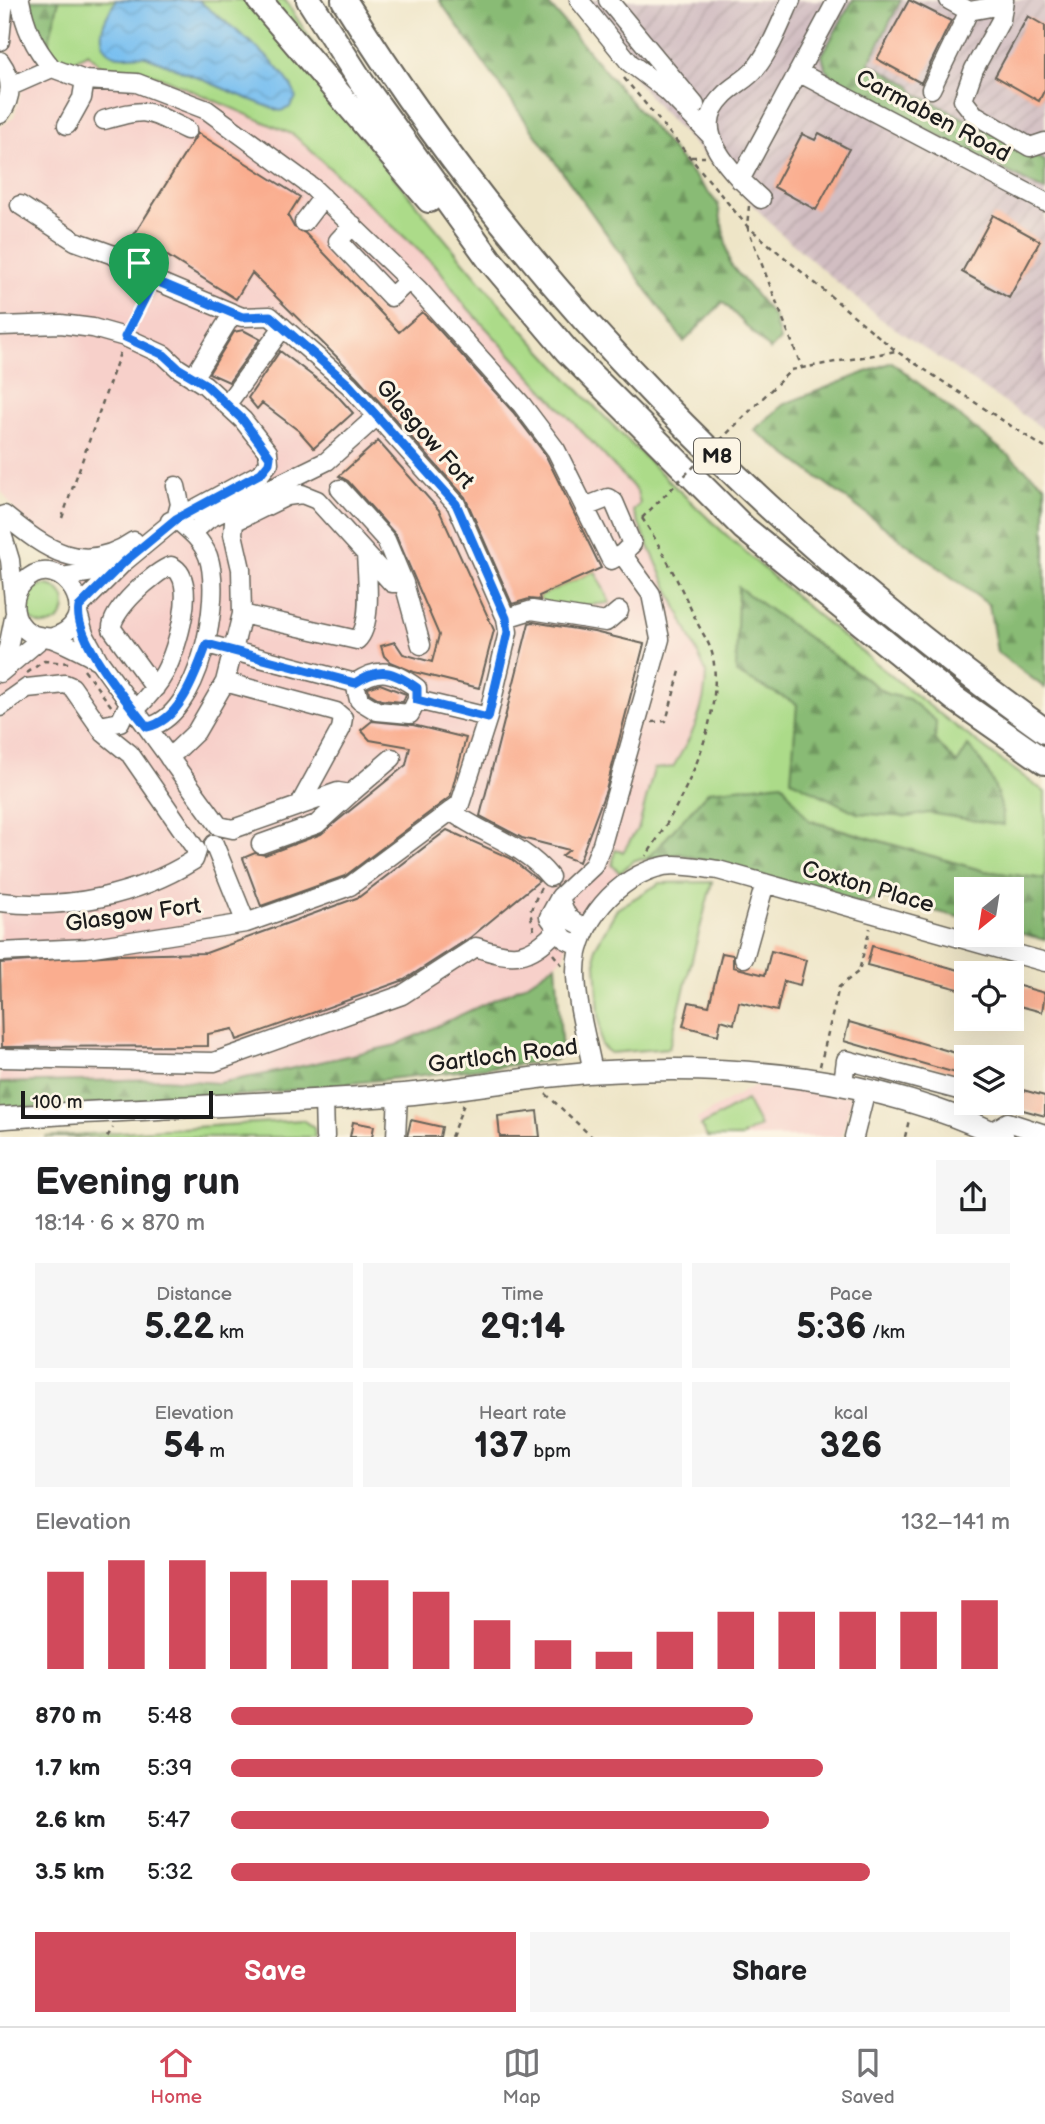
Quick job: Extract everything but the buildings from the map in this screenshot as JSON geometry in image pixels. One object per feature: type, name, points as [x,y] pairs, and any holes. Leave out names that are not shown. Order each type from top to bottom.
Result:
[{"type":"highway","points":[[259,0],[443,216],[489,259]]},
{"type":"highway","name":"M8","points":[[309,0],[362,83],[489,259],[567,351],[744,528],[955,699],[1045,762]]},
{"type":"highway","name":"M8","points":[[344,0],[434,136],[592,331],[769,508],[972,678],[1045,730]]},
{"type":"highway","points":[[360,0],[434,136]]},
{"type":"main road","name":"Gartloch Road","points":[[0,1118],[398,1095],[469,1089],[593,1072],[704,1068],[843,1083],[957,1118],[998,1134]]},
{"type":"street","points":[[0,41],[4,0]]},
{"type":"street","points":[[20,0],[26,28],[36,49],[52,68],[85,80],[137,83],[207,110],[323,197],[354,225],[409,280],[536,423],[556,450],[611,560],[622,554],[632,544],[614,502],[608,498],[585,507]]},
{"type":"street","points":[[579,0],[630,63],[667,91],[710,130]]},
{"type":"street","points":[[608,0],[710,130],[719,156],[750,189],[798,72],[837,0]]},
{"type":"street","points":[[710,130],[713,110],[722,96],[759,65],[791,0]]},
{"type":"street","points":[[949,0],[970,11],[1003,3],[1001,20],[974,69],[962,100],[974,114],[1030,146],[1045,142]]},
{"type":"street","points":[[932,89],[970,11]]},
{"type":"street","points":[[0,61],[7,71],[10,86],[10,97],[0,114]]},
{"type":"street","points":[[10,86],[52,68]]},
{"type":"street","name":"Carmaben Road","points":[[798,72],[1045,202]]},
{"type":"street","points":[[66,125],[82,97],[85,80]]},
{"type":"street","points":[[148,112],[155,89]]},
{"type":"street","points":[[104,120],[138,110],[187,130]]},
{"type":"street","points":[[304,222],[323,197]]},
{"type":"street","points":[[20,205],[75,241],[111,254],[154,280],[242,317],[276,322],[227,404]]},
{"type":"street","points":[[354,225],[338,241],[391,297],[409,280]]},
{"type":"street","points":[[193,378],[233,313]]},
{"type":"street","name":"Glasgow Fort","points":[[0,952],[87,948],[246,923],[350,887],[460,804],[488,718],[508,632],[506,618],[456,504],[349,385],[276,322]]},
{"type":"street","points":[[0,326],[61,324],[125,337],[164,355],[227,404],[268,452],[269,463],[261,473],[152,529],[117,553],[90,558],[66,555],[48,548],[1,518]]},
{"type":"street","points":[[192,533],[208,519],[327,461],[377,416]]},
{"type":"street","points":[[0,673],[46,638],[69,628],[78,610],[124,562],[176,519],[180,504],[176,486]]},
{"type":"street","points":[[340,489],[386,540],[404,583],[421,645]]},
{"type":"street","points":[[169,758],[196,732],[225,682],[235,652],[242,614],[240,559],[232,527],[239,517],[288,496],[312,496],[392,583],[404,583]]},
{"type":"street","points":[[1,518],[74,589],[78,610],[99,661],[219,826],[233,829],[338,792],[350,794]]},
{"type":"street","points":[[1,518],[10,560],[15,607],[27,631],[99,661]]},
{"type":"street","points":[[147,727],[163,721],[183,698],[207,644],[211,602],[209,558],[202,543],[176,519]]},
{"type":"street","points":[[242,614],[357,640],[363,634],[367,613],[366,554]]},
{"type":"street","points":[[580,946],[565,939],[550,917],[560,897],[593,866],[639,719],[660,639],[651,594],[622,554]]},
{"type":"street","points":[[0,667],[8,648],[22,583],[32,576],[93,572],[124,562]]},
{"type":"street","points":[[100,726],[120,722],[131,707],[155,688],[172,660],[182,621],[182,576],[171,566],[118,609],[112,621],[113,629],[155,688]]},
{"type":"street","points":[[506,618],[532,610],[606,622],[619,611]]},
{"type":"street","points":[[207,644],[355,683],[371,672],[390,673],[417,688],[417,700],[410,714],[377,710],[359,700],[355,683]]},
{"type":"street","points":[[225,682],[341,715],[341,730],[300,804]]},
{"type":"street","points":[[0,707],[27,688],[65,684],[74,689],[100,726],[130,754],[196,846],[195,858],[145,885],[92,900],[56,904],[0,902]]},
{"type":"street","points":[[417,700],[488,718]]},
{"type":"street","points":[[261,844],[317,824],[392,758]]},
{"type":"street","points":[[452,812],[537,860],[550,877]]},
{"type":"street","points":[[214,844],[246,923]]},
{"type":"street","name":"Coxton Place","points":[[633,878],[664,865],[718,870],[1045,962]]},
{"type":"street","points":[[593,1072],[578,989],[576,968],[580,946],[587,928],[614,892],[633,878]]},
{"type":"street","points":[[744,958],[765,883]]},
{"type":"street","points":[[560,897],[564,915],[571,922],[587,928]]},
{"type":"street","points":[[0,1058],[214,1062],[402,995],[476,947],[506,958],[534,950],[557,930]]},
{"type":"street","points":[[843,1083],[846,1060],[954,1089]]},
{"type":"street","points":[[854,1137],[866,1089]]},
{"type":"street","points":[[396,1137],[398,1095]]},
{"type":"street","points":[[324,1100],[325,1137]]},
{"type":"street","points":[[998,1134],[1007,1122],[1045,1134]]},
{"type":"path","points":[[621,75],[747,226],[896,351],[1045,448]]},
{"type":"path","points":[[750,189],[747,226],[802,368]]},
{"type":"path","points":[[62,518],[125,337],[154,280]]},
{"type":"path","points":[[633,878],[670,821],[694,768],[714,701],[713,655],[663,550],[642,518],[791,370],[896,351]]},
{"type":"path","points":[[639,719],[661,724],[666,721],[681,668]]},
{"type":"path","points":[[817,1079],[838,987],[859,971],[874,914]]},
{"type":"path","points":[[531,1080],[592,1137]]},
{"type":"path","points":[[452,1137],[469,1089]]},
{"type":"shaded area","points":[[10,0],[46,52],[88,53],[101,66],[158,76],[293,135],[439,269],[463,303],[637,491],[652,553],[706,672],[706,699],[686,746],[673,767],[654,769],[639,826],[623,852],[616,851],[612,865],[620,873],[583,907],[571,930],[563,957],[525,985],[396,1045],[218,1083],[164,1079],[0,1083],[0,682],[30,657],[64,642],[90,602],[82,579],[43,552],[0,489],[0,127],[14,117],[22,89],[6,45]]},
{"type":"shaded area","points":[[571,0],[1045,0],[1045,430],[878,317],[780,233],[658,107]]},
{"type":"shaded area","points":[[755,1085],[852,1096],[842,1137],[705,1137],[697,1119]]},
{"type":"green space","points":[[25,0],[59,0],[46,52]]},
{"type":"green space","points":[[59,0],[251,0],[496,299],[651,464],[776,580],[842,635],[908,689],[1045,792],[1045,879],[984,871],[709,791],[647,859],[634,860],[620,873],[612,865],[615,850],[623,852],[639,826],[654,769],[673,767],[686,744],[701,710],[706,672],[633,511],[640,504],[637,491],[463,303],[439,269],[294,135],[158,76],[101,66],[88,53],[64,66],[46,52]]},
{"type":"green space","points":[[269,0],[285,0],[350,101]]},
{"type":"green space","points":[[439,0],[545,0],[718,204],[730,264],[774,317],[780,340],[770,350],[723,302],[684,342]]},
{"type":"green space","points":[[853,0],[901,0],[869,63],[909,84],[915,93],[1045,161],[1045,191],[841,85],[826,70],[822,55]]},
{"type":"green space","points":[[892,362],[1045,485],[1045,688],[997,652],[989,605],[754,430],[784,404]]},
{"type":"green space","points":[[595,571],[610,603],[545,609],[539,596]]},
{"type":"green space","points":[[45,585],[53,586],[59,591],[64,597],[64,613],[59,619],[53,624],[45,625],[37,624],[31,619],[26,613],[25,605],[26,597],[31,591],[37,586]]},
{"type":"green space","points":[[738,587],[887,694],[909,699],[936,721],[935,740],[957,764],[968,746],[993,782],[1004,825],[928,813],[908,817],[857,813],[791,780],[797,704],[736,673]]},
{"type":"green space","points":[[782,783],[809,821],[984,871],[1045,879],[1045,940],[1024,934],[1024,877],[954,877],[954,916],[885,898],[859,903],[680,854],[647,859],[709,791]]},
{"type":"green space","points":[[712,882],[669,1048],[610,1053],[601,1045],[595,948],[617,909],[660,883]]},
{"type":"green space","points":[[556,964],[562,1053],[555,1060],[247,1095],[0,1110],[0,1083],[164,1079],[218,1083],[396,1045],[525,985]]},
{"type":"green space","points":[[746,1100],[760,1126],[741,1137],[707,1137],[701,1126]]},
{"type":"green space","points":[[302,1120],[314,1127],[315,1137],[45,1137]]},
{"type":"water","points":[[116,0],[198,0],[269,59],[291,86],[296,98],[289,108],[280,111],[148,57],[111,54],[103,44],[102,31]]},
{"type":"route","points":[[154,280],[242,317],[270,316],[349,385],[456,504],[506,618],[508,632],[488,718],[417,700],[417,688],[390,673],[371,672],[355,683],[207,644],[183,698],[163,721],[147,727],[99,661],[84,634],[79,607],[124,562],[176,519],[261,473],[270,457],[243,420],[205,384],[178,368],[164,355],[125,337],[139,305],[154,280]]}]
